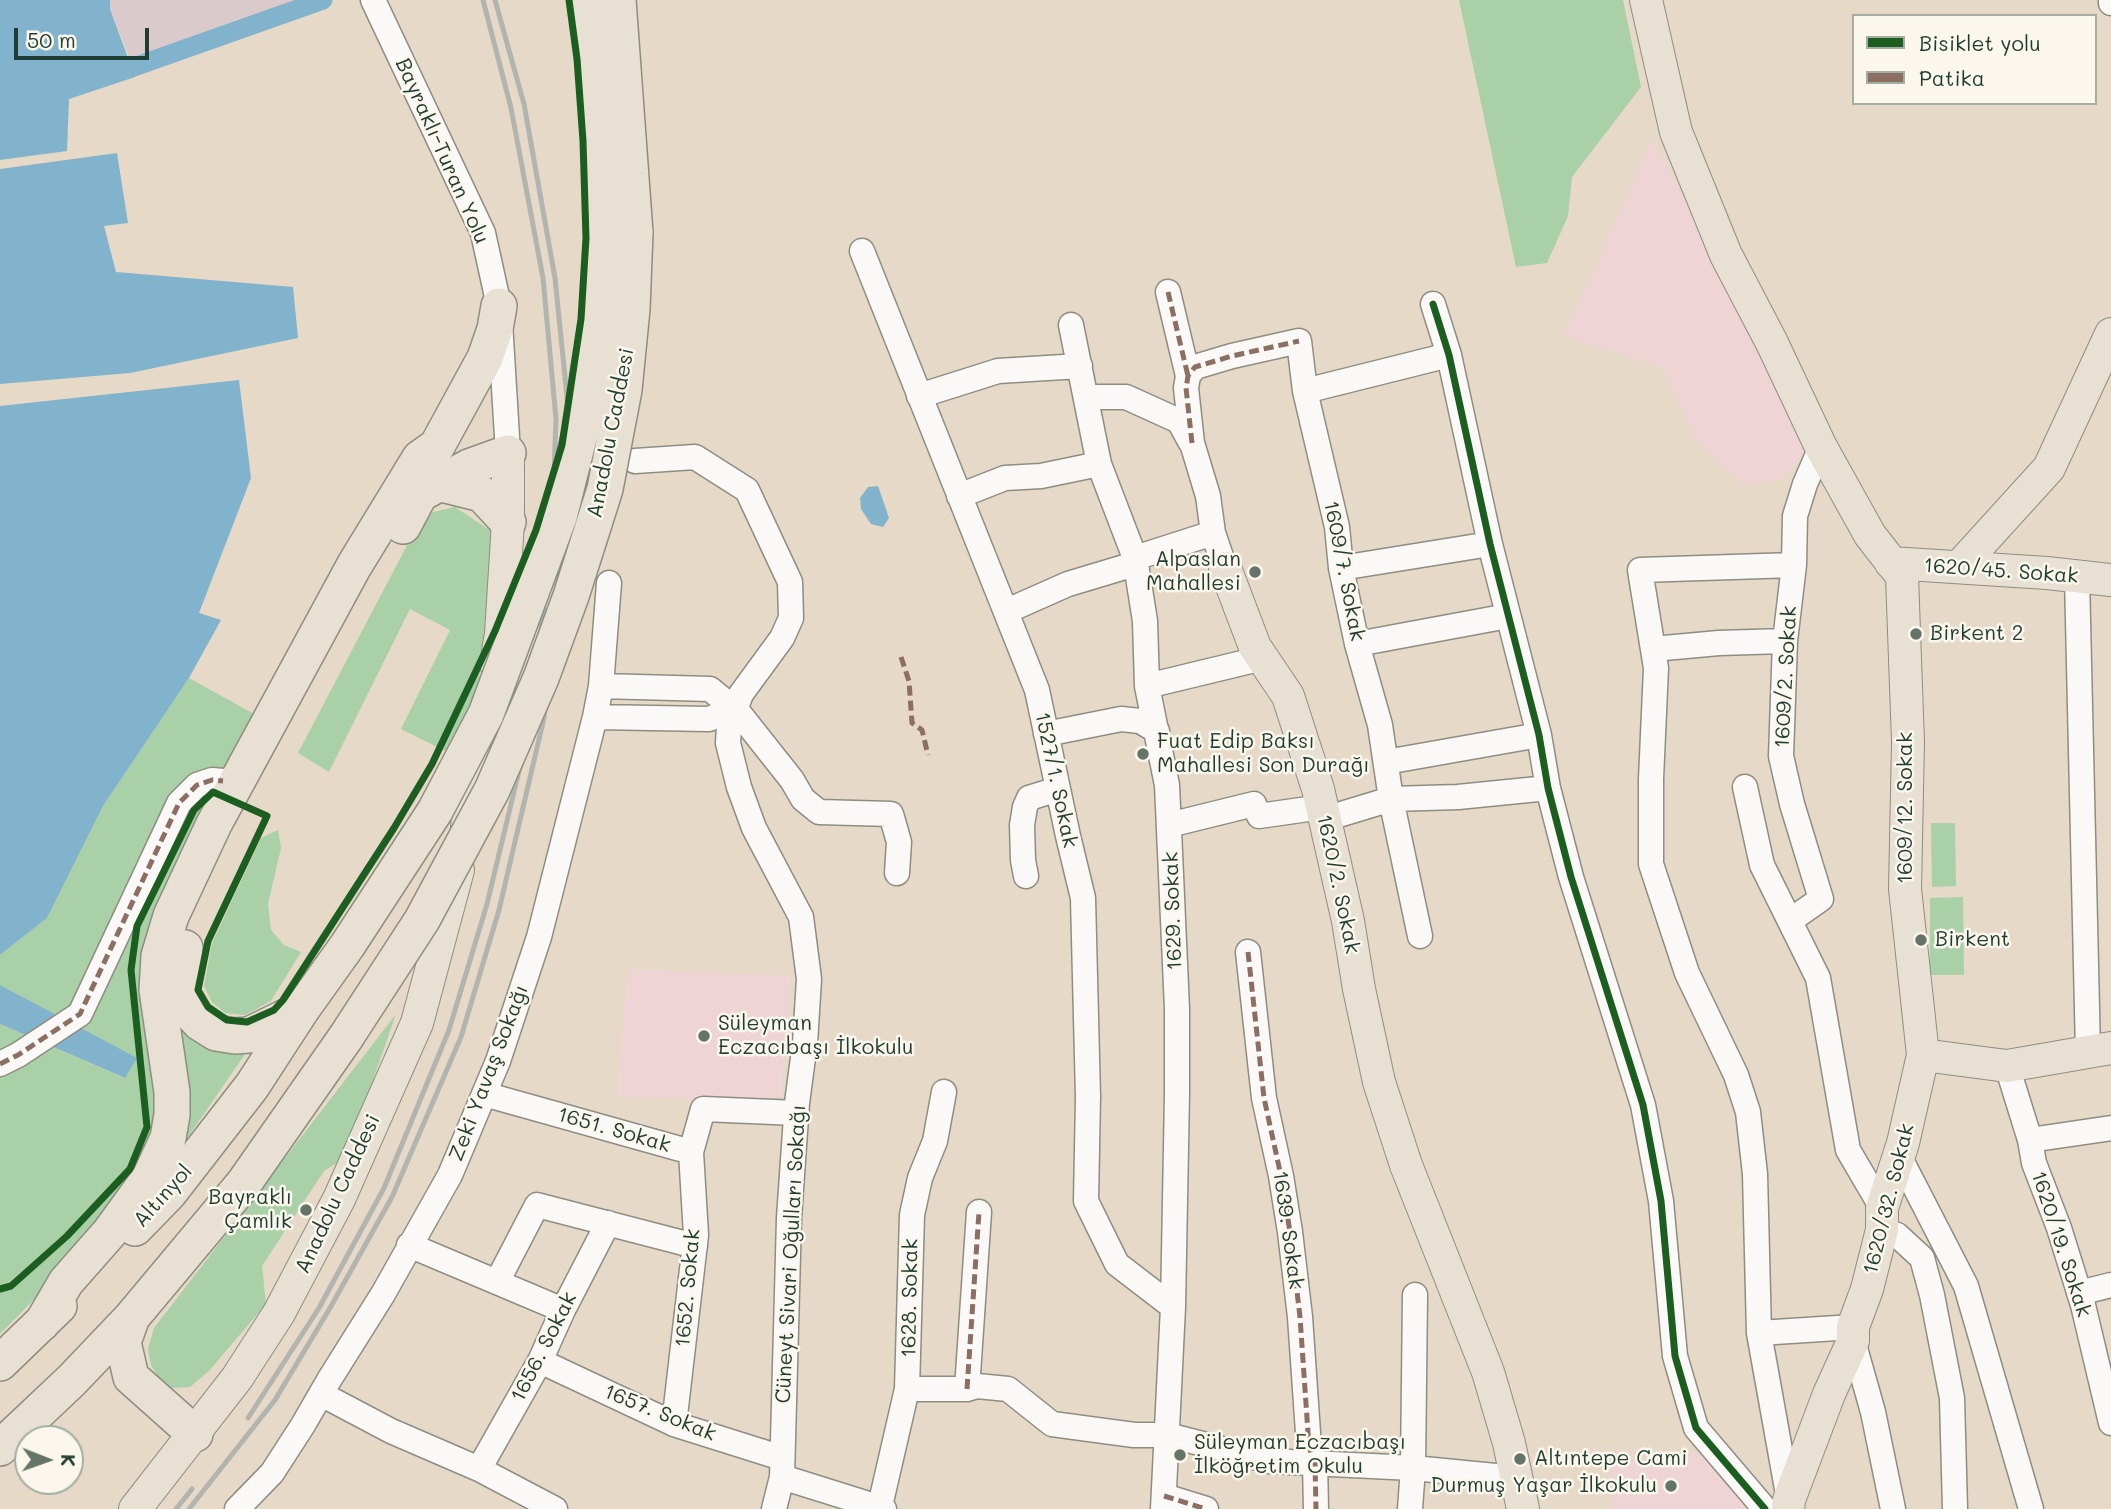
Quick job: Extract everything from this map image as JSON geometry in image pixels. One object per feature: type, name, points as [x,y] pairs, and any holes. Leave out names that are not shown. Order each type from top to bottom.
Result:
[{"type":"highway","name":"Anadolu Caddesi","points":[[346,1037],[422,920],[492,790],[567,608],[605,489],[624,390],[632,309],[601,130],[589,0]]},
{"type":"highway","name":"Anadolu Caddesi","points":[[302,1009],[347,946],[435,811],[486,714],[559,517],[587,406],[619,235],[618,0]]},
{"type":"highway","points":[[437,446],[485,358],[495,329],[499,306]]},
{"type":"highway","points":[[42,1323],[66,1282],[110,1231],[150,1177],[167,1138],[172,1115],[172,1092],[157,990],[159,956],[171,916],[214,824],[354,566],[420,458],[437,446],[463,441],[490,442],[508,453]]},
{"type":"highway","points":[[302,1009],[249,1035],[235,1036],[216,1032],[200,1023],[189,1011],[181,990],[181,970],[193,920],[420,494],[469,467],[508,453]]},
{"type":"highway","points":[[438,483],[482,494],[508,522]]},
{"type":"highway","name":"Altınyol","points":[[0,1363],[169,1194],[252,1086],[302,1009]]},
{"type":"highway","points":[[0,1448],[72,1380],[132,1317],[244,1183],[346,1037]]},
{"type":"highway","points":[[0,1421],[114,1307],[251,1153],[346,1037]]},
{"type":"highway","points":[[132,1317],[124,1342],[131,1377],[187,1443]]},
{"type":"highway","points":[[72,1380],[81,1378],[101,1382],[140,1414],[187,1443]]},
{"type":"main road","name":"1609/12. Sokak","points":[[1646,0],[1676,132],[1726,255],[1772,342],[1821,447],[1870,536],[1902,576],[1908,742],[1905,889],[1923,1055]]},
{"type":"main road","points":[[1959,568],[2049,468],[2111,334]]},
{"type":"main road","name":"Anadolu Caddesi","points":[[135,1509],[237,1378],[279,1313],[339,1199],[417,1023],[462,857],[501,634],[508,522],[508,453]]},
{"type":"main road","name":"1620/45. Sokak","points":[[1891,562],[2111,580]]},
{"type":"main road","name":"1620/2. Sokak","points":[[1225,568],[1255,647],[1288,696],[1323,813],[1348,921],[1379,1082],[1406,1165],[1488,1372],[1509,1443],[1523,1509]]},
{"type":"main road","points":[[1923,1055],[2007,1066],[2099,1050]]},
{"type":"main road","name":"1620/32. Sokak","points":[[1781,1506],[1853,1334],[1867,1289],[1923,1055]]},
{"type":"street","name":"Bayraklı-Turan Yolu","points":[[373,0],[484,233],[499,306],[508,453]]},
{"type":"street","name":"1527/1. Sokak","points":[[862,251],[1037,690],[1083,898],[1088,1097],[1086,1201],[1117,1264],[1173,1307]]},
{"type":"street","name":"1620/2. Sokak","points":[[1168,292],[1188,376],[1186,388],[1192,443],[1208,496],[1213,533],[1225,568]]},
{"type":"street","points":[[1433,304],[1449,355],[1490,544],[1539,735],[1548,788],[1571,877],[1643,1105],[1661,1201],[1675,1356],[1696,1428],[1781,1506]]},
{"type":"street","name":"1629. Sokak","points":[[1071,325],[1099,464],[1135,558],[1145,621],[1147,686],[1167,785],[1177,1009],[1173,1307],[1164,1503]]},
{"type":"street","name":"1609/7. Sokak","points":[[1188,376],[1195,367],[1299,341],[1305,391],[1337,527],[1341,568],[1357,643],[1380,725],[1391,799],[1420,936]]},
{"type":"street","points":[[1305,391],[1449,355]]},
{"type":"street","points":[[919,396],[998,371],[1080,366]]},
{"type":"street","points":[[1086,397],[1125,397],[1179,421],[1192,443]]},
{"type":"street","name":"1609/2. Sokak","points":[[1791,920],[1821,899],[1792,804],[1781,756],[1785,641],[1794,565],[1796,516],[1805,484],[1821,447]]},
{"type":"street","name":"Cüneyt Sivari Oğulları Sokağı","points":[[635,461],[695,457],[747,490],[790,582],[790,618],[782,638],[741,694],[734,708],[728,743],[739,787],[754,828],[801,917],[809,979],[806,1043],[797,1113],[789,1218],[782,1467],[774,1509]]},
{"type":"street","points":[[959,496],[1005,478],[1041,476],[1099,464]]},
{"type":"street","points":[[1007,611],[1068,583],[1128,566],[1135,558],[1213,533]]},
{"type":"street","points":[[1341,568],[1490,544]]},
{"type":"street","points":[[1781,1506],[1759,1333],[1755,1174],[1748,1112],[1736,1075],[1687,973],[1651,864],[1651,779],[1656,668],[1640,570],[1794,565]]},
{"type":"street","points":[[2077,577],[2099,1050]]},
{"type":"street","name":"Zeki Yavaş Sokağı","points":[[237,1509],[272,1473],[383,1294],[450,1175],[498,1061],[539,937],[595,717],[601,686],[609,583]]},
{"type":"street","points":[[1357,643],[1508,617]]},
{"type":"street","points":[[1653,649],[1785,641]]},
{"type":"street","points":[[1147,686],[1263,658]]},
{"type":"street","points":[[601,686],[709,689],[734,708],[792,780],[803,799],[819,812],[891,814],[899,842],[897,873]]},
{"type":"street","points":[[595,717],[709,719],[734,708]]},
{"type":"street","points":[[1046,734],[1121,719],[1140,720],[1157,731]]},
{"type":"street","points":[[1386,762],[1539,735]]},
{"type":"street","points":[[9,1059],[80,1014],[179,803],[197,785],[212,780],[223,781]]},
{"type":"street","points":[[1745,787],[1762,865],[1818,978],[1848,1150],[1882,1219],[1922,1258],[1933,1295],[1951,1398],[1955,1509]]},
{"type":"street","points":[[1169,825],[1254,804],[1259,816],[1323,813],[1391,799],[1458,797],[1548,788]]},
{"type":"street","points":[[1026,876],[1023,848],[1025,807],[1029,798],[1058,789]]},
{"type":"street","name":"1639. Sokak","points":[[1248,952],[1264,1098],[1290,1231],[1300,1317],[1309,1447],[1315,1462],[1316,1509]]},
{"type":"street","name":"1620/19. Sokak","points":[[2007,1066],[2030,1140],[2034,1163],[2059,1228],[2079,1293],[2101,1342],[2111,1423]]},
{"type":"street","name":"1628. Sokak","points":[[882,1508],[907,1389],[912,1215],[920,1178],[935,1141],[944,1092]]},
{"type":"street","name":"1651. Sokak","points":[[484,1094],[691,1152],[703,1109],[797,1113]]},
{"type":"street","points":[[2030,1140],[2111,1128]]},
{"type":"street","name":"1652. Sokak","points":[[674,1424],[696,1235],[691,1152]]},
{"type":"street","points":[[1899,1156],[1966,1286],[2031,1509]]},
{"type":"street","points":[[497,1282],[537,1205],[695,1246]]},
{"type":"street","points":[[967,1389],[979,1212]]},
{"type":"street","name":"1656. Sokak","points":[[479,1469],[540,1361],[608,1223]]},
{"type":"street","points":[[409,1245],[563,1310]]},
{"type":"street","points":[[2079,1293],[2111,1285]]},
{"type":"street","points":[[1410,1509],[1415,1295]]},
{"type":"street","points":[[1759,1333],[1853,1334],[1894,1509]]},
{"type":"street","name":"1657. Sokak","points":[[540,1361],[674,1424],[882,1508]]},
{"type":"street","points":[[907,1389],[967,1389],[977,1386],[1008,1389],[1052,1424],[1135,1435],[1167,1435],[1269,1461],[1413,1468],[1516,1478]]},
{"type":"street","points":[[321,1394],[391,1431],[479,1469],[540,1506]]},
{"type":"street","points":[[1164,1503],[1206,1509]]},
{"type":"shaded area","points":[[110,0],[306,0],[131,61],[110,9]]},
{"type":"shaded area","points":[[1652,140],[1747,315],[1808,450],[1781,479],[1744,485],[1694,437],[1662,367],[1564,336]]},
{"type":"shaded area","name":"Süleyman Eczacıbaşı İlkokulu","points":[[628,969],[790,976],[781,1103],[617,1096]]},
{"type":"shaded area","name":"Durmuş Yaşar İlkokulu","points":[[1705,1451],[1749,1509],[1612,1509],[1610,1463]]},
{"type":"green space","points":[[1459,0],[1623,0],[1641,87],[1572,177],[1568,216],[1547,263],[1516,267]]},
{"type":"green space","points":[[455,507],[491,531],[491,608],[465,761],[401,729],[450,630],[410,609],[329,772],[298,753],[414,532],[433,512]]},
{"type":"green space","points":[[189,678],[254,714],[147,945],[167,1115],[114,1218],[0,1334],[0,1024],[124,1078],[136,1059],[0,985],[0,955],[47,918],[103,806]]},
{"type":"green space","points":[[1931,823],[1955,823],[1956,886],[1932,887]]},
{"type":"green space","points":[[278,830],[281,848],[268,904],[271,930],[284,945],[301,952],[271,1001],[245,1015],[225,1013],[212,1002],[204,986],[212,943],[261,838]]},
{"type":"green space","points":[[1963,897],[1964,975],[1930,975],[1930,898]]},
{"type":"green space","points":[[396,1014],[346,1157],[324,1171],[262,1266],[266,1304],[209,1371],[190,1387],[172,1388],[159,1378],[151,1365],[148,1349],[154,1328]]},
{"type":"green space","points":[[175,1017],[193,1040],[217,1049],[250,1047],[172,1160]]},
{"type":"water","points":[[0,0],[110,0],[110,9],[135,77],[69,99],[67,151],[0,160]]},
{"type":"water","points":[[117,153],[128,223],[104,226],[116,272],[293,287],[298,338],[130,373],[0,384],[0,169]]},
{"type":"water","points":[[239,380],[251,478],[199,613],[221,620],[189,678],[103,806],[47,918],[0,955],[0,406]]},
{"type":"water","points":[[878,486],[889,518],[883,527],[871,524],[861,509],[860,498],[868,487]]},
{"type":"water","points":[[0,985],[137,1058],[125,1078],[0,1024]]},
{"type":"waterway","points":[[131,68],[323,0]]},
{"type":"railway","points":[[248,1418],[319,1308],[384,1188],[449,1030],[487,904],[532,717],[552,526],[556,419],[543,278],[511,108],[483,0]]},
{"type":"railway","points":[[189,1509],[275,1400],[392,1197],[461,1037],[499,910],[544,718],[564,528],[569,417],[555,278],[524,104],[495,0]]},
{"type":"railway","points":[[176,1509],[192,1489]]},
{"type":"marked path","points":[[1168,292],[1188,376]]},
{"type":"marked path","points":[[1192,443],[1186,388],[1188,376],[1195,367],[1299,341]]},
{"type":"marked path","points":[[901,657],[909,681],[912,723],[922,730],[928,755]]},
{"type":"marked path","points":[[0,1064],[80,1014],[179,803],[197,785],[212,780],[223,781]]},
{"type":"marked path","points":[[1248,952],[1264,1098],[1290,1232],[1300,1317],[1309,1447],[1315,1462],[1316,1509]]},
{"type":"marked path","points":[[967,1389],[979,1212]]},
{"type":"marked path","points":[[1164,1496],[1206,1509]]},
{"type":"cycle path","points":[[0,1289],[11,1286],[67,1236],[130,1169],[147,1127],[131,970],[137,926],[194,810],[213,792],[267,816],[208,941],[198,990],[208,1007],[227,1020],[247,1022],[274,1010],[283,1000],[394,828],[432,764],[495,631],[536,530],[562,445],[581,319],[586,238],[583,141],[577,59],[569,0]]},
{"type":"cycle path","points":[[1433,304],[1449,355],[1490,544],[1539,735],[1548,788],[1571,877],[1643,1105],[1661,1201],[1675,1356],[1696,1428],[1765,1509]]},
{"type":"place","name":"Alpaslan Mahallesi","points":[[1255,572]]},
{"type":"place","name":"Birkent 2","points":[[1916,634]]},
{"type":"place","name":"Fuat Edip Baksı Mahallesi Son Durağı","points":[[1143,754]]},
{"type":"place","name":"Birkent","points":[[1921,940]]},
{"type":"place","name":"Süleyman Eczacıbaşı İlkokulu","points":[[704,1036]]},
{"type":"place","name":"Bayraklı Çamlık","points":[[306,1210]]},
{"type":"place","name":"Süleyman Eczacıbaşı İlköğretim Okulu","points":[[1180,1455]]},
{"type":"place","name":"Altıntepe Cami","points":[[1520,1459]]},
{"type":"place","name":"Durmuş Yaşar İlkokulu","points":[[1671,1486]]}]
